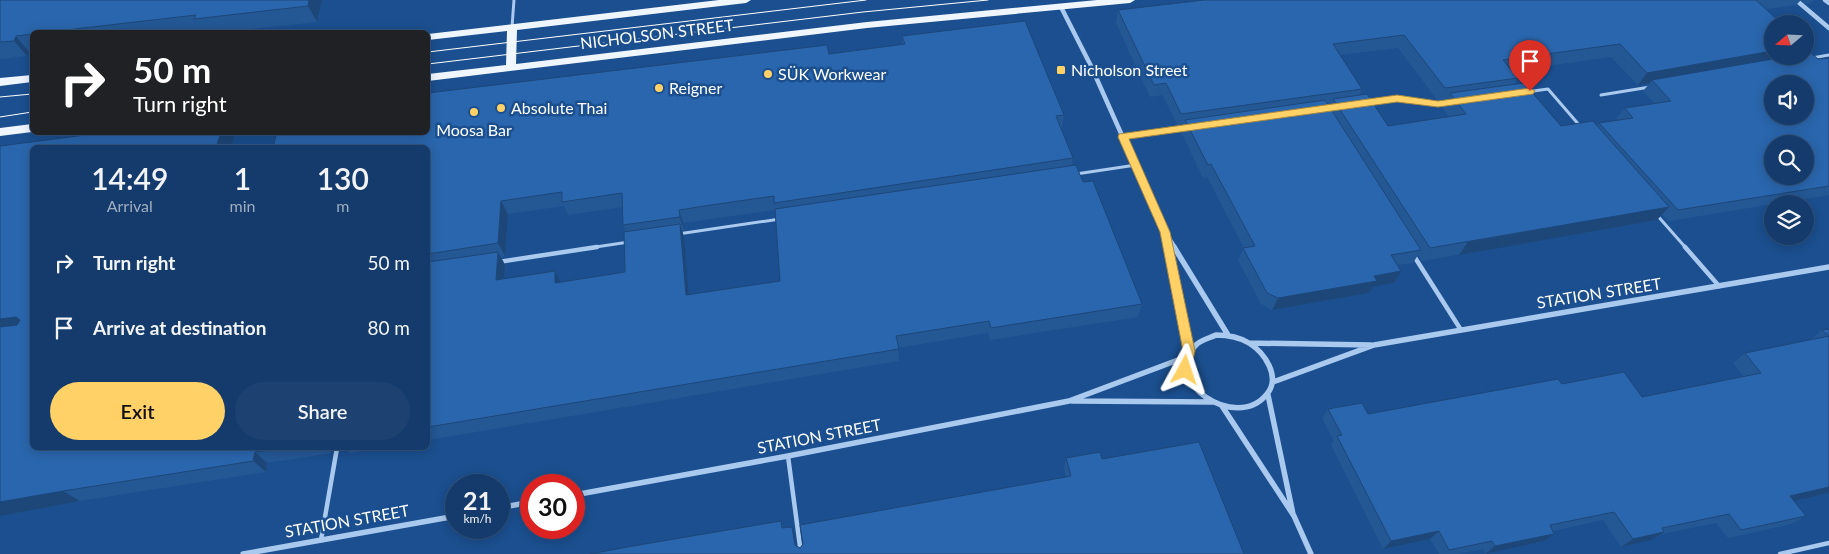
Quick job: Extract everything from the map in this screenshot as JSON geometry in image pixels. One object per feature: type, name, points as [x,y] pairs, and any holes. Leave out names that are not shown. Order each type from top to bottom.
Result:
[{"type":"main road","name":"NICHOLSON STREET","points":[[430,37],[746,0]]},
{"type":"main road","name":"NICHOLSON STREET","points":[[430,78],[867,25],[1059,4],[1130,0]]},
{"type":"main road","points":[[511,67],[512,27]]},
{"type":"main road","points":[[0,82],[30,79]]},
{"type":"main road","points":[[0,132],[30,128]]},
{"type":"street","points":[[1796,0],[1829,28]]},
{"type":"street","points":[[1825,0],[1829,3]]},
{"type":"street","points":[[1059,4],[1077,37],[1165,232],[1228,335]]},
{"type":"street","points":[[1165,232],[1188,354],[1185,370],[1190,382],[1212,402],[1222,406],[1248,407],[1260,402],[1268,394],[1273,382],[1268,360],[1260,351],[1250,343],[1228,335],[1204,338],[1195,343],[1188,354]]},
{"type":"street","name":"STATION STREET","points":[[1273,382],[1374,345],[1829,268]]},
{"type":"street","name":"STATION STREET","points":[[1250,343],[1374,345]]},
{"type":"street","name":"STATION STREET","points":[[585,492],[788,456],[1068,401],[1188,354]]},
{"type":"street","points":[[1268,394],[1294,516]]},
{"type":"street","name":"STATION STREET","points":[[1068,401],[1212,402]]},
{"type":"street","points":[[1222,406],[1294,516],[1312,554]]},
{"type":"street","name":"STATION STREET","points":[[244,554],[445,518]]},
{"type":"lane","points":[[512,27],[514,0]]},
{"type":"lane","points":[[1814,57],[1829,55]]},
{"type":"lane","points":[[1601,95],[1658,85]]},
{"type":"lane","points":[[1520,93],[1548,89],[1586,132]]},
{"type":"lane","points":[[1359,104],[1397,99],[1438,104],[1456,102]]},
{"type":"lane","points":[[1123,137],[1194,127]]},
{"type":"lane","points":[[1069,175],[1136,165]]},
{"type":"lane","points":[[1655,212],[1720,287]]},
{"type":"lane","points":[[674,235],[783,218]]},
{"type":"lane","points":[[497,262],[635,241]]},
{"type":"lane","points":[[1411,252],[1461,330]]},
{"type":"lane","points":[[321,540],[337,450]]},
{"type":"lane","points":[[788,456],[802,554]]},
{"type":"lane","points":[[1780,554],[1829,543]]},
{"type":"building","points":[[0,0],[309,0],[308,6],[194,19],[196,15],[66,30],[30,30],[30,34],[16,36],[14,41],[0,42]]},
{"type":"building","points":[[1204,0],[1756,0],[1772,15],[1764,15],[1764,52],[1647,73],[1620,44],[1503,60],[1518,78],[1445,88],[1404,35],[1333,44],[1362,89],[1181,114],[1166,83],[1154,85],[1118,10]]},
{"type":"building","points":[[1025,21],[1064,115],[1056,116],[1073,158],[774,203],[774,196],[711,205],[679,210],[680,217],[623,225],[622,193],[562,202],[562,192],[501,201],[498,243],[430,254],[430,145],[274,145],[276,135],[430,135],[430,93],[827,45],[829,54],[905,44],[902,36]]},
{"type":"building","points":[[1814,56],[1818,59],[1829,58],[1829,186],[1678,210],[1599,123],[1633,118],[1625,108],[1671,101],[1652,80],[1764,61],[1764,65],[1814,65]]},
{"type":"building","points":[[1524,83],[1561,126],[1593,121],[1669,207],[1430,248],[1333,99],[1367,94],[1388,126],[1466,114],[1450,93]]},
{"type":"building","points":[[1325,100],[1421,250],[1391,255],[1401,271],[1374,276],[1377,281],[1278,298],[1267,293],[1243,248],[1255,246],[1211,164],[1208,165],[1185,120]]},
{"type":"building","points":[[86,135],[220,135],[217,145],[30,145],[30,450],[270,450],[255,452],[253,461],[0,502],[0,327],[17,325],[20,320],[16,317],[0,319],[0,146]]},
{"type":"building","points":[[1076,165],[1083,182],[1093,181],[1142,304],[991,328],[989,321],[896,336],[899,349],[430,427],[430,262],[498,252],[496,280],[555,271],[555,283],[625,272],[624,232],[680,224],[686,295],[780,281],[775,209]]},
{"type":"building","points":[[1829,329],[1829,336],[1822,330]]},
{"type":"building","points":[[1829,336],[1829,487],[1790,496],[1806,516],[1741,530],[1729,514],[1662,528],[1664,532],[1633,539],[1614,512],[1550,525],[1554,534],[1495,546],[1492,541],[1449,550],[1439,531],[1391,541],[1337,436],[1342,435],[1328,409],[1362,403],[1368,414],[1558,379],[1562,384],[1624,372],[1642,397],[1761,373],[1745,353]]},
{"type":"building","points":[[1199,442],[1244,554],[590,554],[781,521],[782,528],[792,527],[795,545],[800,548],[803,544],[800,525],[1071,476],[1066,458],[1100,452],[1102,459]]},
{"type":"tram line","points":[[430,52],[866,0]]},
{"type":"tram line","points":[[430,64],[863,12],[988,0]]},
{"type":"tram line","points":[[0,97],[30,94]]},
{"type":"tram line","points":[[0,117],[30,112]]},
{"type":"place","name":"Nicholson Street","points":[[1061,70]]},
{"type":"place","name":"SÜK Workwear","points":[[768,74]]},
{"type":"place","name":"Reigner","points":[[659,88]]},
{"type":"place","name":"Absolute Thai","points":[[501,108]]},
{"type":"place","name":"Moosa Bar","points":[[474,112]]},
{"type":"route","points":[[1185,370],[1186,357],[1189,351],[1165,232],[1123,137],[1397,99],[1438,104],[1530,91]]}]
